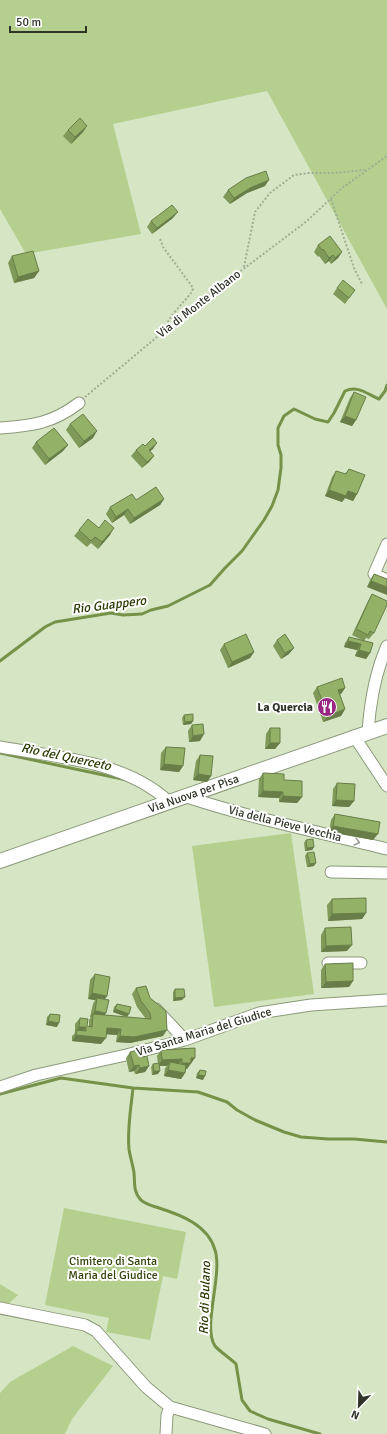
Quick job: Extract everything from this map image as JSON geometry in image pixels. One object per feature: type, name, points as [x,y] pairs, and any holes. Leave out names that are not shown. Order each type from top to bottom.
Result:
[{"type":"main road","name":"Via Nuova per Pisa","points":[[0,861],[387,726]]},
{"type":"street","points":[[0,428],[28,426],[43,422],[67,412],[79,403]]},
{"type":"street","points":[[387,544],[374,574],[387,580]]},
{"type":"street","points":[[387,646],[376,678],[361,734],[387,786]]},
{"type":"street","points":[[0,747],[94,763],[142,782],[159,792],[168,802]]},
{"type":"street","name":"Via della Pieve Vecchia","points":[[184,796],[277,822],[387,849]]},
{"type":"street","points":[[331,872],[387,873]]},
{"type":"street","points":[[328,963],[361,963]]},
{"type":"street","name":"Via Santa Maria del Giudice","points":[[0,1087],[36,1075],[186,1040],[259,1013],[311,1005],[387,1000]]},
{"type":"street","points":[[154,1007],[186,1040]]},
{"type":"street","points":[[0,1308],[86,1325],[96,1331],[146,1386],[170,1407],[265,1434]]},
{"type":"street","points":[[166,1434],[167,1415],[170,1407]]},
{"type":"path","name":"Via di Monte Albano","points":[[79,403],[193,307],[307,221],[342,188],[387,156]]},
{"type":"path","points":[[244,268],[255,212],[270,193],[294,175],[366,170]]},
{"type":"path","points":[[331,199],[354,268],[362,284]]},
{"type":"path","points":[[160,239],[163,247],[193,289],[168,321],[165,326],[165,330]]},
{"type":"green space","points":[[0,0],[387,0],[387,309],[267,91],[113,124],[141,234],[26,254],[0,209]]},
{"type":"green space","points":[[291,833],[314,994],[214,1007],[192,846]]},
{"type":"green space","name":"Cimitero di Santa Maria del Giudice","points":[[64,1208],[186,1232],[177,1279],[163,1276],[150,1340],[106,1332],[109,1318],[45,1305]]},
{"type":"green space","points":[[0,1284],[18,1295],[0,1312]]},
{"type":"green space","points":[[73,1346],[113,1366],[72,1419],[65,1434],[0,1434],[0,1393],[10,1382]]},
{"type":"building","points":[[80,118],[87,126],[75,137],[68,130]]},
{"type":"building","points":[[266,171],[269,180],[252,187],[234,198],[228,190],[246,178]]},
{"type":"building","points":[[172,205],[178,212],[157,228],[151,221]]},
{"type":"building","points":[[330,236],[342,252],[335,258],[333,255],[329,258],[323,249],[322,250],[318,245]]},
{"type":"building","points":[[33,251],[39,271],[18,277],[12,256]]},
{"type":"building","points":[[343,280],[355,290],[349,298],[337,288]]},
{"type":"building","points":[[354,392],[366,397],[356,420],[345,416]]},
{"type":"building","points":[[83,414],[97,431],[84,441],[70,424]]},
{"type":"building","points":[[54,428],[68,445],[49,459],[36,442]]},
{"type":"building","points":[[153,438],[157,443],[149,450],[154,456],[147,462],[136,450],[143,444],[145,446]]},
{"type":"building","points":[[349,469],[365,475],[357,494],[348,491],[346,496],[329,490],[336,471],[346,474]]},
{"type":"building","points":[[156,487],[164,499],[134,518],[128,509],[116,517],[110,507],[132,494],[136,500]]},
{"type":"building","points":[[88,519],[99,528],[105,520],[114,528],[102,542],[95,537],[91,541],[79,530]]},
{"type":"building","points":[[374,574],[387,579],[387,587],[371,581]]},
{"type":"building","points":[[372,594],[387,601],[387,605],[374,633],[370,631],[368,635],[356,629]]},
{"type":"building","points":[[246,634],[254,652],[232,662],[224,644]]},
{"type":"building","points":[[285,634],[294,648],[285,653],[277,640]]},
{"type":"building","points":[[349,637],[373,643],[370,653],[359,650],[361,644],[348,641]]},
{"type":"building","points":[[342,678],[345,688],[338,690],[345,709],[328,716],[317,687]]},
{"type":"building","points":[[193,714],[193,721],[185,722],[184,715]]},
{"type":"building","points":[[203,724],[204,734],[193,736],[192,725]]},
{"type":"building","points":[[270,728],[280,728],[280,743],[270,743]]},
{"type":"building","points":[[166,747],[185,748],[183,766],[164,764]]},
{"type":"building","points":[[200,755],[213,756],[211,776],[198,774]]},
{"type":"building","points":[[263,773],[284,774],[284,780],[302,781],[302,797],[283,796],[283,792],[263,791]]},
{"type":"building","points":[[337,783],[355,784],[354,801],[336,800]]},
{"type":"building","points":[[335,814],[380,822],[378,834],[333,826]]},
{"type":"building","points":[[313,839],[314,847],[307,848],[306,840]]},
{"type":"building","points":[[314,852],[316,863],[310,864],[307,853]]},
{"type":"building","points":[[366,898],[366,913],[332,914],[332,899]]},
{"type":"building","points":[[351,927],[352,945],[326,946],[325,928]]},
{"type":"building","points":[[353,963],[353,981],[326,982],[325,964]]},
{"type":"building","points":[[95,974],[110,977],[107,996],[92,993]]},
{"type":"building","points":[[146,986],[150,998],[166,1011],[167,1030],[134,1037],[120,1036],[121,1029],[107,1028],[106,1038],[76,1035],[77,1030],[86,1031],[86,1027],[79,1027],[80,1018],[88,1019],[87,1026],[92,1027],[93,1014],[151,1019],[150,1013],[141,1001],[136,988]]},
{"type":"building","points":[[175,989],[184,989],[185,997],[175,998]]},
{"type":"building","points":[[97,998],[109,1000],[106,1013],[95,1011]]},
{"type":"building","points":[[117,1004],[131,1007],[129,1014],[115,1009]]},
{"type":"building","points":[[50,1014],[60,1015],[59,1023],[48,1021]]},
{"type":"building","points":[[195,1048],[195,1058],[191,1058],[191,1063],[182,1063],[182,1059],[162,1060],[161,1050]]},
{"type":"building","points":[[141,1049],[143,1057],[147,1056],[149,1066],[140,1068],[139,1065],[134,1066],[130,1052]]},
{"type":"building","points":[[170,1062],[186,1065],[185,1073],[168,1070]]},
{"type":"building","points":[[159,1063],[160,1071],[154,1071],[153,1064]]},
{"type":"building","points":[[200,1070],[206,1071],[205,1076],[198,1075]]},
{"type":"waterway","name":"Rio Guappero","points":[[0,661],[45,627],[55,622],[111,613],[123,615],[142,614],[168,606],[210,585],[242,551],[272,506],[278,490],[281,468],[281,455],[278,445],[278,428],[284,416],[294,409],[315,419],[328,422],[345,391],[354,389],[379,399],[385,391],[387,385]]},
{"type":"waterway","name":"Rio del Querceto","points":[[0,753],[127,780]]},
{"type":"waterway","points":[[0,1094],[61,1078],[133,1088],[198,1092],[227,1102],[237,1110],[255,1120],[284,1132],[301,1137],[387,1142]]},
{"type":"waterway","name":"Rio di Bulano","points":[[133,1088],[128,1134],[129,1152],[134,1173],[136,1193],[146,1204],[176,1214],[193,1222],[211,1241],[215,1250],[217,1261],[217,1273],[211,1314],[212,1337],[215,1346],[236,1364],[242,1400],[250,1411],[268,1419],[320,1434]]},
{"type":"place","name":"La Quercia","points":[[327,707]]}]
